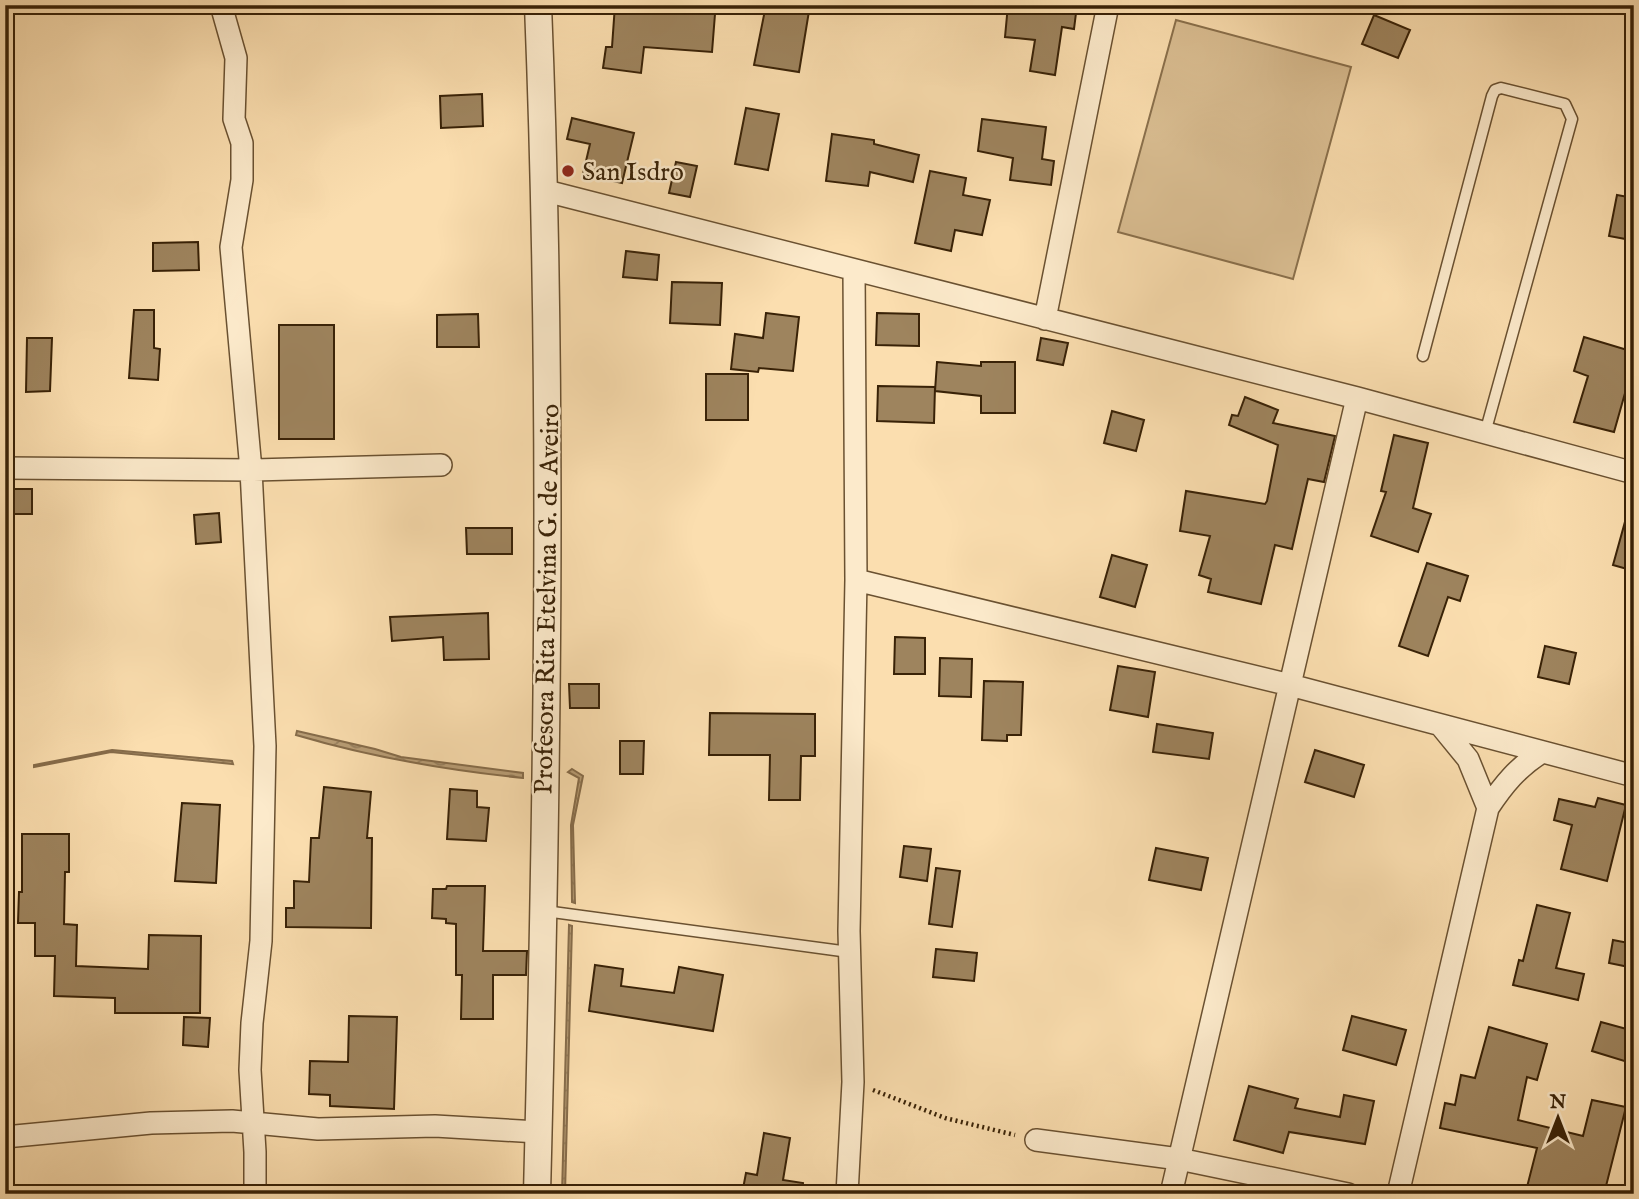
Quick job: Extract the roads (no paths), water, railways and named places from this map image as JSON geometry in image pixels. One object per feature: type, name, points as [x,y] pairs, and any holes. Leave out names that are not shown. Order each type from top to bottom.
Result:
[{"type":"street","points":[[221,5],[236,58],[234,119],[242,144],[242,180],[231,247],[251,470],[266,783],[261,941],[251,1046],[255,1194]]},
{"type":"street","name":"Profesora Rita Etelvina G. de Aveiro","points":[[537,1194],[549,492],[546,191],[538,5]]},
{"type":"street","points":[[1045,319],[1108,5]]},
{"type":"street","points":[[546,191],[1357,398],[1634,474]]},
{"type":"street","points":[[847,1194],[853,1082],[849,952],[856,580],[854,270]]},
{"type":"street","points":[[1171,1194],[1357,398]]},
{"type":"street","points":[[5,468],[251,470],[441,466]]},
{"type":"street","points":[[856,580],[1290,685],[1634,776]]},
{"type":"street","points":[[1441,726],[1468,759],[1488,808]]},
{"type":"street","points":[[1398,1194],[1488,808],[1508,778],[1542,752]]},
{"type":"street","points":[[5,1136],[151,1124],[232,1121],[318,1129],[435,1126],[538,1132]]},
{"type":"street","points":[[1036,1140],[1179,1159],[1348,1194]]},
{"type":"lane","points":[[1423,356],[1495,90],[1501,88],[1565,104],[1572,119],[1486,433]]},
{"type":"lane","points":[[542,911],[849,952]]},
{"type":"water","points":[[297,731],[401,757],[523,773],[523,778],[437,767],[380,756],[296,735]]},
{"type":"water","points":[[112,750],[232,761],[233,764],[111,752],[34,767]]},
{"type":"water","points":[[572,769],[583,776],[573,825],[575,903],[572,902],[571,825],[579,778],[568,772]]},
{"type":"water","points":[[569,925],[572,926],[565,1194],[562,1194]]},
{"type":"place","name":"San Isdro","points":[[568,171]]}]
